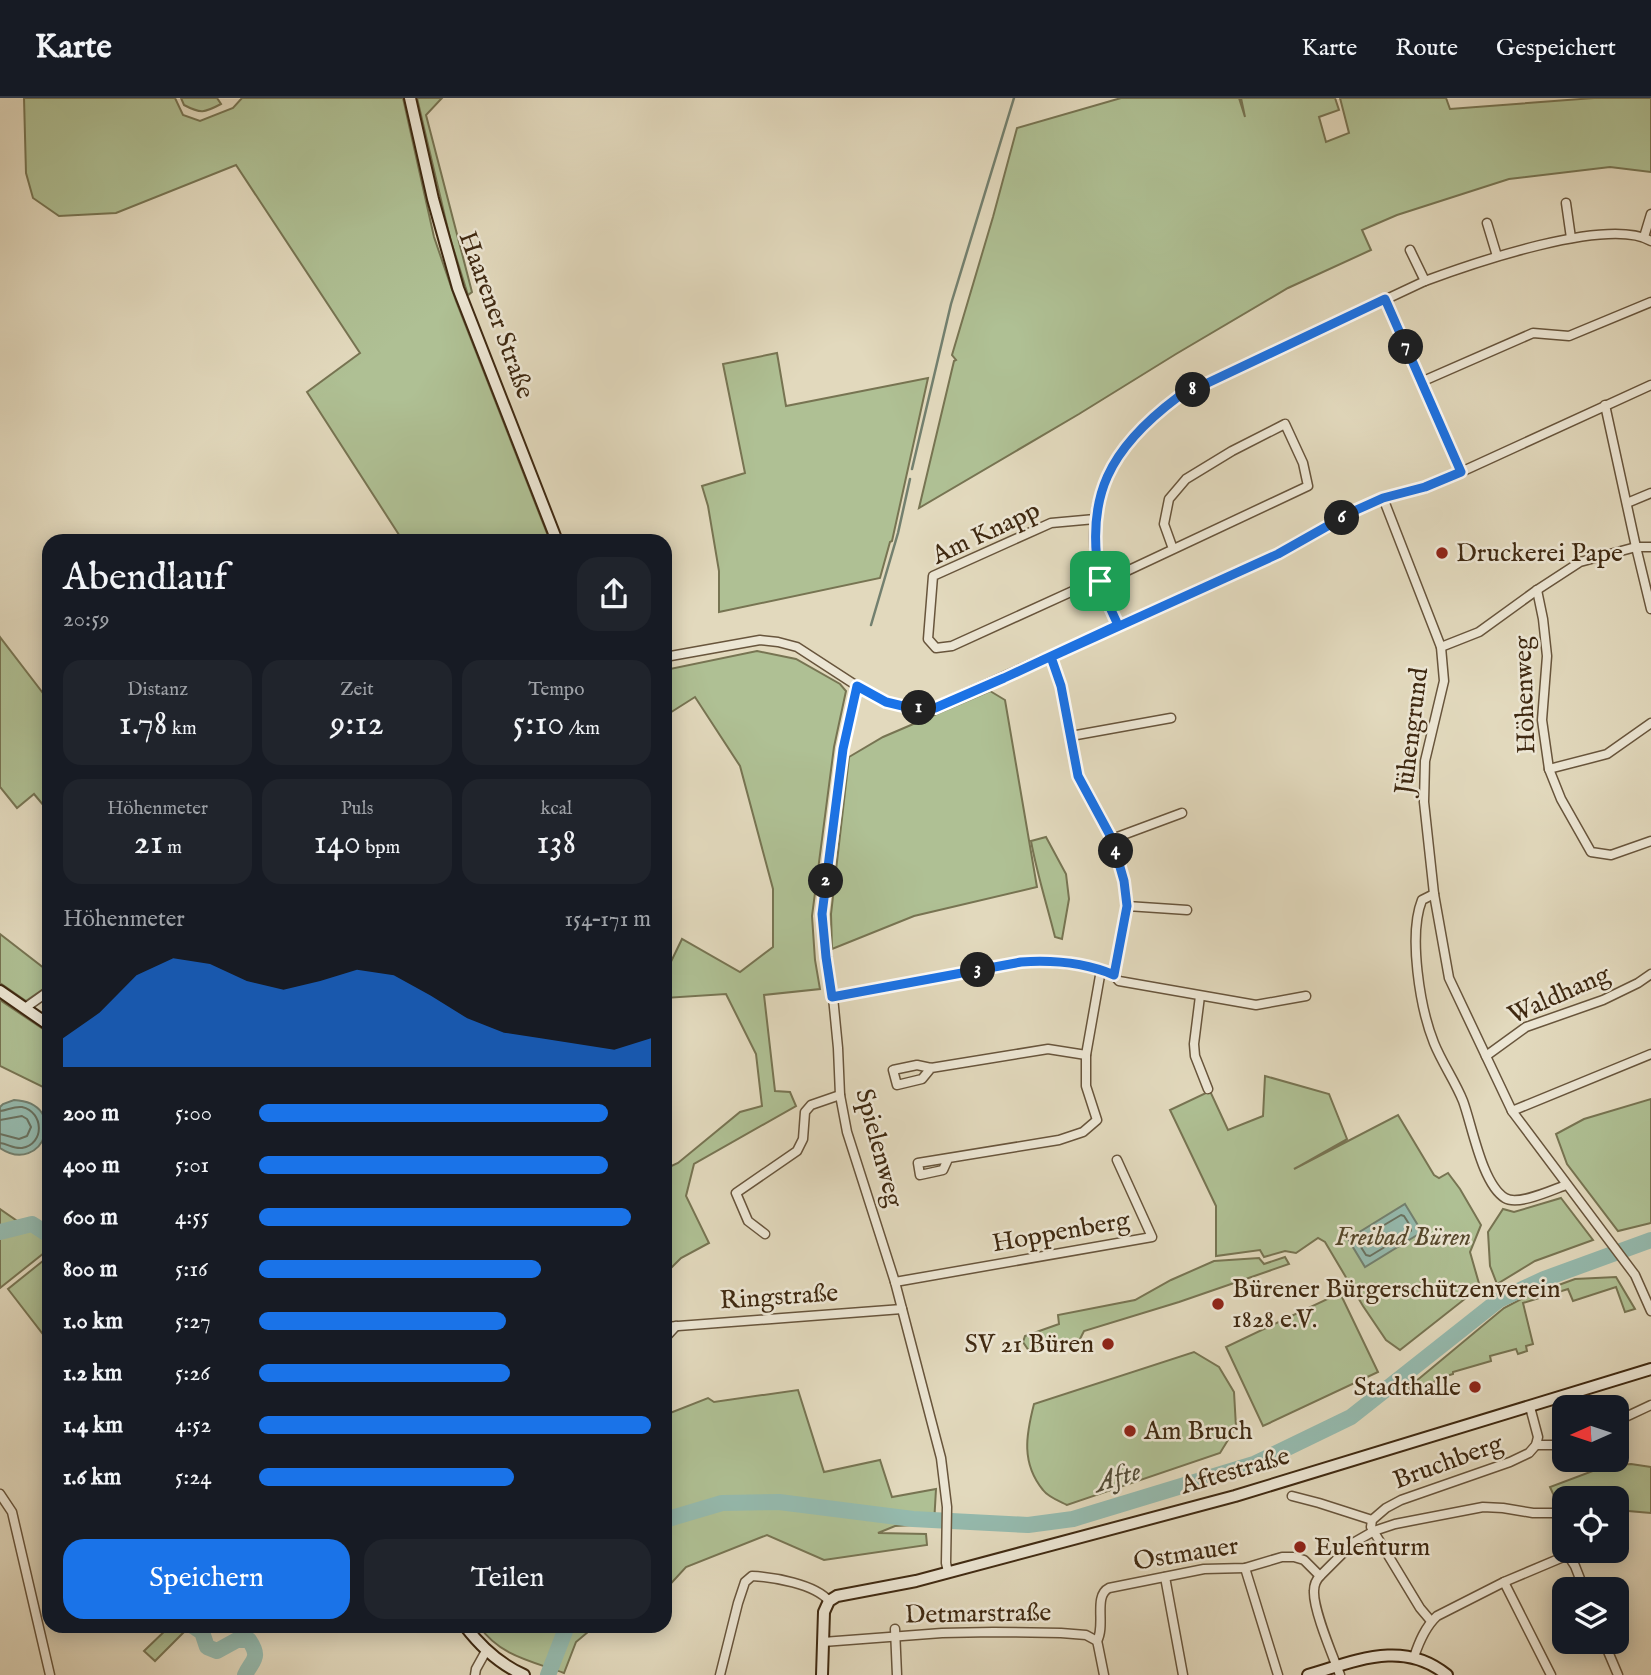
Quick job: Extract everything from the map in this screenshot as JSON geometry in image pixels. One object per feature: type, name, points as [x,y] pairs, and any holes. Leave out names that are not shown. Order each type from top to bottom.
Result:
[{"type":"main road","name":"Haarener Straße","points":[[410,98],[448,258],[554,534]]},
{"type":"main road","points":[[0,991],[42,1020]]},
{"type":"main road","name":"Aftestraße","points":[[828,1601],[837,1596],[916,1581],[1235,1496],[1651,1369]]},
{"type":"main road","points":[[822,1675],[824,1612],[828,1601]]},
{"type":"main road","points":[[470,1633],[500,1662],[524,1675]]},
{"type":"main road","points":[[1308,1675],[1339,1671],[1385,1655],[1414,1657],[1428,1662],[1447,1675]]},
{"type":"street","points":[[1566,203],[1571,238]]},
{"type":"street","points":[[1118,625],[1100,581],[1096,558],[1096,519],[1100,498],[1110,470],[1123,449],[1147,422],[1178,397],[1425,281],[1497,256],[1571,238],[1610,234],[1647,239],[1651,214]]},
{"type":"street","points":[[1487,223],[1497,256]]},
{"type":"street","points":[[1410,250],[1425,281]]},
{"type":"street","points":[[1385,299],[1461,472]]},
{"type":"street","points":[[1421,382],[1533,333],[1569,336],[1651,302]]},
{"type":"street","points":[[672,656],[760,640],[778,642],[797,647],[886,702],[911,708],[935,708],[1278,554],[1354,511],[1383,498],[1425,487],[1461,472],[1651,386]]},
{"type":"street","points":[[1605,405],[1651,610]]},
{"type":"street","points":[[1100,581],[1112,578],[1308,486],[1303,463],[1286,424],[1232,451],[1186,479],[1169,499],[1164,524],[1173,549]]},
{"type":"street","points":[[1628,503],[1651,493]]},
{"type":"street","name":"Jühengrund","points":[[1383,498],[1441,647],[1444,681],[1425,761],[1424,802],[1434,894],[1449,978],[1512,1111],[1635,1275],[1651,1311]]},
{"type":"street","name":"Am Knapp","points":[[1096,519],[1051,523],[933,576],[928,639],[936,648],[952,646],[1100,581]]},
{"type":"street","points":[[1441,647],[1479,632],[1580,562],[1636,547],[1651,547]]},
{"type":"street","name":"Höhenweg","points":[[1537,590],[1544,619],[1547,656],[1542,720],[1549,769],[1561,799],[1591,852],[1611,855],[1649,840]]},
{"type":"street","points":[[1051,657],[1061,686],[1078,776],[1112,839],[1124,881],[1127,906],[1114,975]]},
{"type":"street","name":"Spielenweg","points":[[857,686],[843,749],[822,914],[838,1048],[840,1095],[848,1132],[895,1282],[941,1458],[947,1507],[948,1572]]},
{"type":"street","points":[[1071,736],[1171,718]]},
{"type":"street","points":[[1549,769],[1606,754],[1651,723]]},
{"type":"street","points":[[1112,839],[1182,813]]},
{"type":"street","points":[[1434,894],[1422,900],[1415,926],[1424,1007],[1434,1043],[1462,1099],[1478,1154],[1495,1189],[1507,1200],[1521,1200],[1566,1185]]},
{"type":"street","points":[[1127,906],[1187,910]]},
{"type":"street","points":[[832,997],[1021,962],[1042,961],[1101,970],[1114,975],[1119,981],[1256,1004],[1306,996]]},
{"type":"street","points":[[948,1159],[1059,1140],[1083,1132],[1097,1120],[1086,1086],[1086,1055],[1101,970]]},
{"type":"street","name":"Waldhang","points":[[1486,1056],[1526,1027],[1603,1000],[1651,974]]},
{"type":"street","points":[[25,1008],[42,996]]},
{"type":"street","points":[[1200,996],[1195,1056],[1208,1089]]},
{"type":"street","points":[[931,1068],[1048,1049],[1086,1055]]},
{"type":"street","points":[[1512,1111],[1651,1054]]},
{"type":"street","points":[[765,1234],[748,1221],[736,1193],[797,1151],[803,1139],[805,1112],[811,1105],[840,1095]]},
{"type":"street","name":"Hoppenberg","points":[[895,1282],[1152,1237],[1117,1160]]},
{"type":"street","name":"Ringstraße","points":[[672,1326],[902,1309]]},
{"type":"street","points":[[672,1330],[676,1326]]},
{"type":"street","points":[[1629,1415],[1651,1405]]},
{"type":"street","name":"Bruchberg","points":[[1374,1531],[1372,1520],[1401,1500],[1529,1453],[1536,1445],[1538,1437],[1530,1406]]},
{"type":"street","name":"Bruchberg","points":[[1536,1445],[1552,1445]]},
{"type":"street","points":[[0,1494],[12,1512],[50,1675]]},
{"type":"street","points":[[1292,1496],[1372,1520]]},
{"type":"street","points":[[1339,1671],[1315,1604],[1315,1585],[1320,1576],[1353,1543],[1374,1531],[1395,1524],[1483,1507],[1552,1513]]},
{"type":"street","points":[[1374,1531],[1420,1608],[1431,1621]]},
{"type":"street","points":[[1414,1657],[1431,1621],[1442,1612],[1568,1555],[1579,1577]]},
{"type":"street","name":"Ostmauer","points":[[1097,1641],[1101,1632],[1101,1597],[1105,1590],[1204,1569],[1245,1568],[1274,1559],[1294,1557],[1307,1562],[1320,1576]]},
{"type":"street","points":[[1245,1568],[1278,1675]]},
{"type":"street","points":[[720,1675],[745,1582],[752,1576],[767,1576],[814,1589],[828,1601]]},
{"type":"street","points":[[1165,1577],[1183,1675]]},
{"type":"street","points":[[1504,1582],[1551,1675]]},
{"type":"street","name":"Detmarstraße","points":[[823,1642],[895,1633],[971,1632],[1061,1633],[1086,1635],[1097,1641]]},
{"type":"street","points":[[474,1638],[476,1633]]},
{"type":"street","points":[[895,1633],[897,1675]]},
{"type":"street","points":[[1097,1641],[1104,1675]]},
{"type":"street","points":[[475,1675],[486,1651]]},
{"type":"street","points":[[1609,1654],[1618,1675]]},
{"type":"green space","points":[[24,98],[175,98],[183,115],[200,121],[233,108],[242,98],[403,98],[434,237],[456,301],[547,534],[398,534],[307,392],[360,353],[236,165],[116,213],[59,216],[33,198],[26,173]]},
{"type":"green space","points":[[181,98],[217,98],[221,104],[206,111],[199,111],[184,105]]},
{"type":"green space","points":[[417,98],[442,98],[426,115],[472,292],[468,295],[450,238]]},
{"type":"green space","points":[[1121,98],[1239,98],[1245,117],[1241,98],[1335,98],[1339,110],[1319,117],[1326,142],[1349,133],[1340,98],[1446,98],[1450,109],[1594,98],[1651,98],[1651,172],[1610,167],[1509,179],[1397,215],[1362,230],[1371,250],[1288,288],[919,508],[956,360],[952,355],[1017,128]]},
{"type":"green space","points":[[777,353],[786,406],[928,378],[892,541],[880,578],[719,612],[719,571],[702,486],[745,473],[723,364]]},
{"type":"green space","points":[[0,637],[42,692],[42,804],[34,794],[17,808],[0,787]]},
{"type":"green space","points":[[757,651],[796,659],[840,684],[846,691],[834,747],[812,916],[820,989],[764,995],[775,1091],[790,1092],[796,1106],[694,1164],[686,1196],[709,1243],[681,1258],[672,1267],[672,1166],[740,1112],[762,1106],[756,1054],[726,994],[672,998],[672,960],[682,939],[740,972],[773,947],[773,889],[740,766],[695,697],[672,712],[672,669]]},
{"type":"green space","points":[[990,691],[1005,700],[1037,887],[914,916],[832,949],[831,914],[849,757],[883,737]]},
{"type":"green space","points":[[1046,837],[1066,874],[1069,899],[1062,939],[1055,937],[1031,841]]},
{"type":"green space","points":[[0,934],[42,967],[42,990],[26,1001],[0,983]]},
{"type":"green space","points":[[0,1000],[42,1028],[42,1087],[0,1066]]},
{"type":"green space","name":"Freibad Büren","points":[[1265,1076],[1329,1094],[1347,1139],[1294,1169],[1398,1115],[1434,1175],[1439,1178],[1448,1173],[1481,1225],[1470,1252],[1480,1287],[1400,1350],[1386,1340],[1325,1242],[1318,1238],[1296,1253],[1285,1251],[1264,1257],[1260,1250],[1216,1256],[1216,1206],[1170,1110],[1210,1091],[1228,1130],[1263,1116]]},
{"type":"green space","points":[[1651,1099],[1651,1223],[1618,1231],[1567,1164],[1556,1134],[1584,1119]]},
{"type":"green space","points":[[1561,1198],[1593,1240],[1535,1261],[1497,1284],[1490,1266],[1488,1232],[1503,1209],[1514,1212]]},
{"type":"green space","points":[[0,1209],[42,1238],[42,1255],[0,1288]]},
{"type":"green space","points":[[1285,1257],[1289,1264],[1084,1331],[1078,1343],[1029,1351],[1023,1342],[1025,1336],[1059,1324],[1058,1315],[1135,1300],[1214,1261],[1259,1258],[1264,1264]]},
{"type":"green space","points":[[42,1262],[42,1333],[8,1289]]},
{"type":"green space","points":[[1616,1277],[1635,1309],[1625,1312],[1616,1287],[1573,1301],[1568,1289],[1523,1303],[1533,1344],[1526,1346],[1527,1351],[1518,1354],[1516,1349],[1490,1356],[1491,1361],[1410,1389],[1409,1387],[1504,1308],[1575,1279]]},
{"type":"green space","points":[[1340,1293],[1378,1372],[1263,1426],[1226,1347]]},
{"type":"green space","name":"Am Bruch","points":[[1194,1352],[1219,1367],[1234,1392],[1236,1427],[1220,1453],[1067,1505],[1045,1492],[1036,1480],[1028,1459],[1029,1427],[1034,1404]]},
{"type":"green space","points":[[798,1390],[824,1472],[880,1460],[892,1497],[936,1489],[934,1524],[895,1526],[878,1533],[926,1534],[927,1545],[824,1560],[767,1535],[686,1567],[672,1582],[672,1412],[708,1398],[714,1402]]},
{"type":"green space","points":[[1629,1464],[1651,1467],[1651,1513],[1629,1511],[1629,1486],[1553,1486],[1590,1472],[1629,1472]]},
{"type":"green space","points":[[163,1633],[183,1633],[155,1661],[144,1651]]},
{"type":"green space","points":[[485,1633],[587,1633],[576,1642],[564,1673],[506,1651]]},
{"type":"water","points":[[14,1100],[32,1104],[42,1113],[42,1139],[28,1153],[15,1154],[0,1148],[0,1107]]},
{"type":"water","points":[[1405,1204],[1422,1232],[1365,1267],[1348,1239]]},
{"type":"waterway","points":[[912,469],[951,304],[1014,98]]},
{"type":"waterway","points":[[871,625],[898,533],[910,479]]},
{"type":"waterway","points":[[0,1232],[32,1224],[42,1230]]},
{"type":"waterway","name":"Afte","points":[[672,1518],[722,1503],[779,1502],[913,1519],[1028,1525],[1073,1519],[1254,1464],[1351,1417],[1499,1300],[1544,1279],[1651,1240]]},
{"type":"waterway","points":[[202,1633],[207,1647],[217,1651],[237,1640],[249,1640],[255,1655],[245,1675]]},
{"type":"waterway","name":"Afte","points":[[548,1675],[564,1633]]},
{"type":"place","name":"Druckerei Pape","points":[[1442,553]]},
{"type":"place","name":"Bürener Bürgerschützenverein 1828 e.V.","points":[[1218,1304]]},
{"type":"place","name":"SV 21 Büren","points":[[1108,1344]]},
{"type":"place","name":"Stadthalle","points":[[1475,1387]]},
{"type":"place","name":"Am Bruch","points":[[1130,1431]]},
{"type":"place","name":"Eulenturm","points":[[1300,1547]]},
{"type":"route","points":[[1385,299],[1461,472],[1425,487],[1383,498],[1354,511],[1278,554],[1051,657],[1061,686],[1078,776],[1112,839],[1124,881],[1127,906],[1114,975],[1063,963],[1021,962],[832,997],[822,914],[843,749],[857,686],[886,702],[911,708],[935,708],[1118,625],[1100,581],[1094,536],[1100,498],[1110,470],[1123,449],[1156,413],[1178,397],[1385,299]]}]
